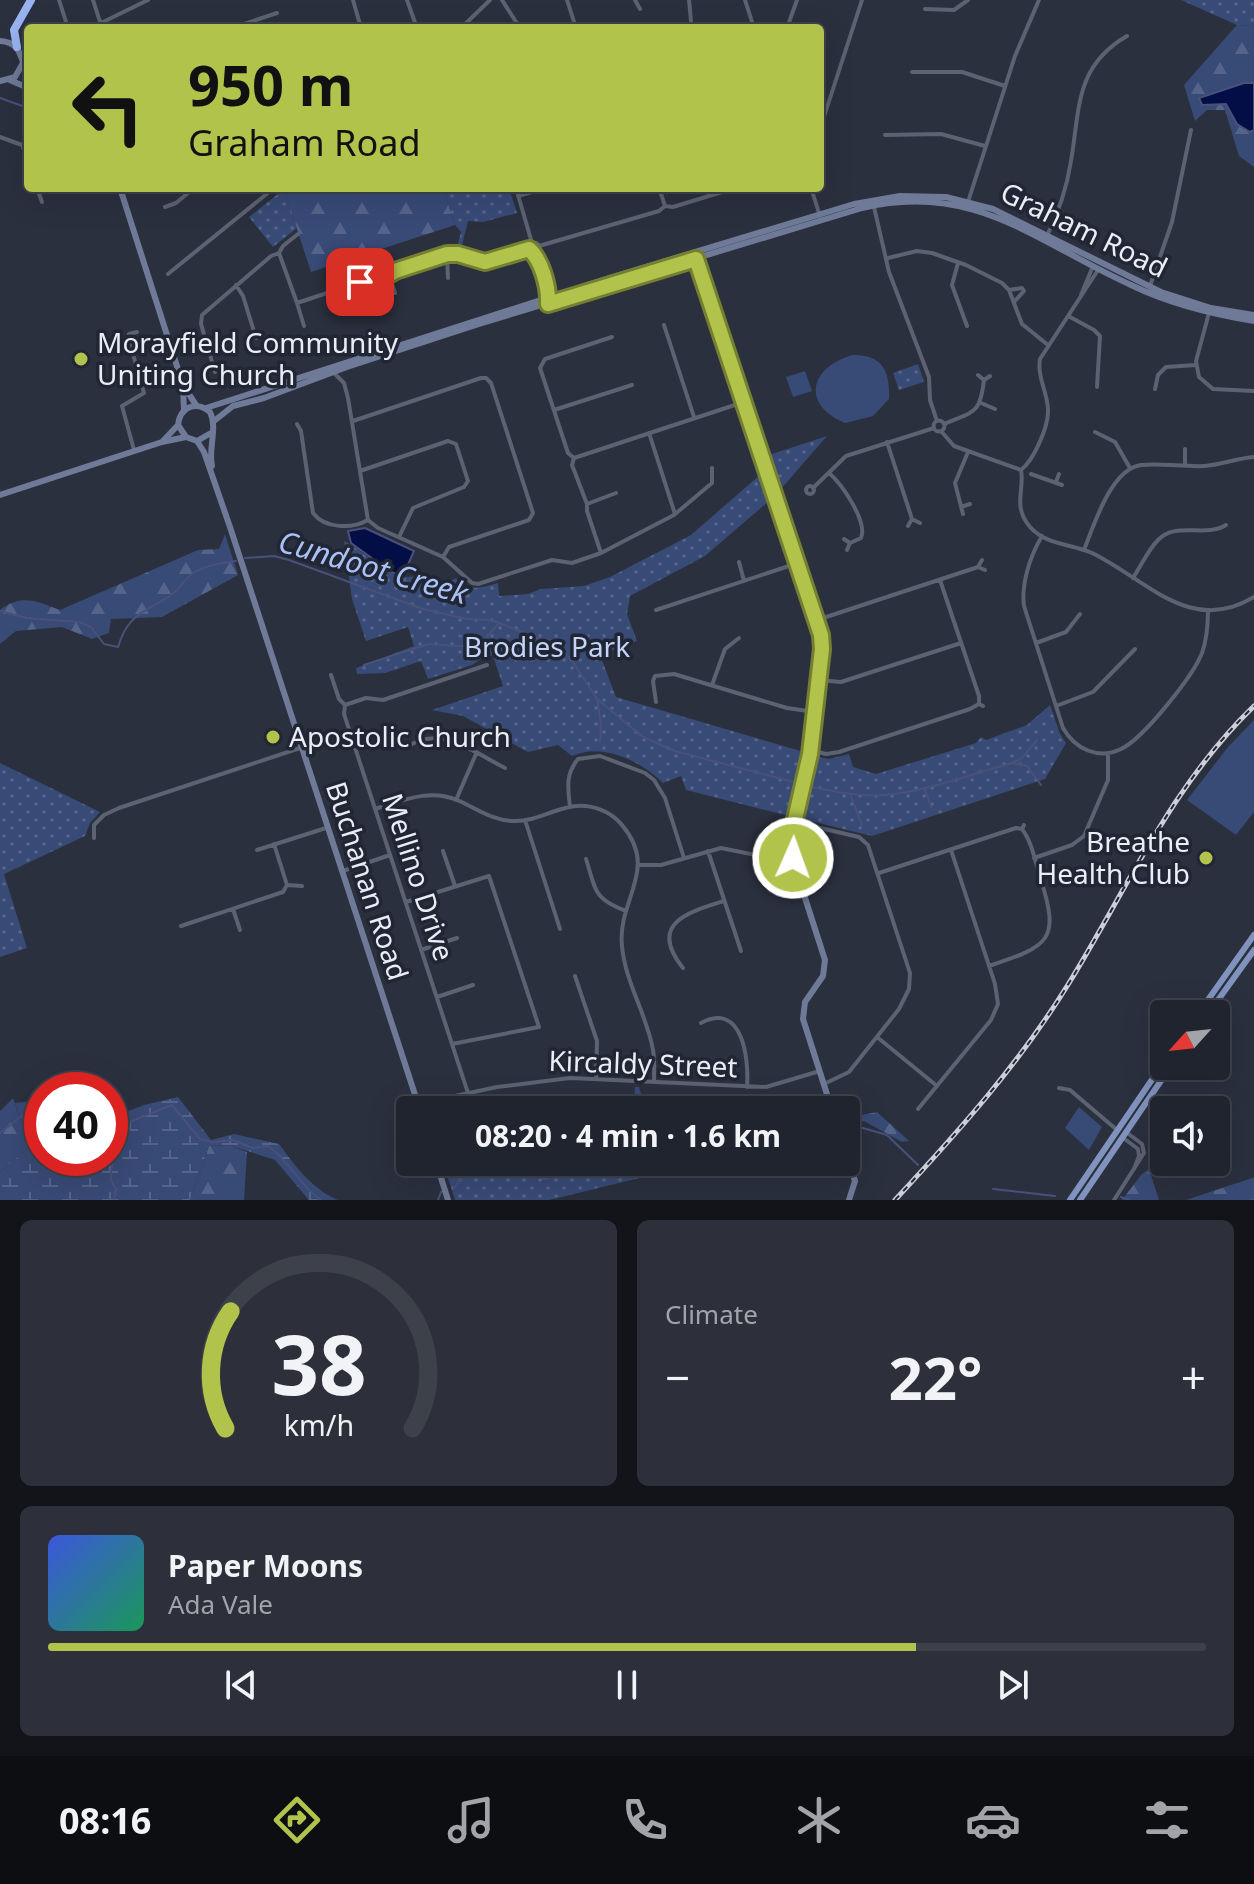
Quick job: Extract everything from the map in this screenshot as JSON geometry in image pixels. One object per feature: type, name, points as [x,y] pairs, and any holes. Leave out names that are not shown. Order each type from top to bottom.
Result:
[{"type":"highway","points":[[17,47],[14,30],[31,0]]},
{"type":"main road","points":[[0,41],[17,47],[23,63],[19,73],[10,80]]},
{"type":"main road","points":[[0,81],[10,80],[24,86]]},
{"type":"main road","points":[[121,192],[183,385],[196,405]]},
{"type":"main road","name":"Graham Road","points":[[206,408],[873,202],[968,204],[1046,237],[1148,290],[1210,310],[1254,318]]},
{"type":"main road","points":[[695,255],[817,620],[822,644],[810,750],[794,822],[792,853],[825,960],[823,976],[806,1000],[803,1013],[828,1096]]},
{"type":"main road","name":"Graham Road","points":[[214,421],[233,406],[548,300]]},
{"type":"main road","points":[[162,442],[178,425],[184,410],[183,385]]},
{"type":"main road","points":[[0,495],[162,442],[186,437],[197,441],[211,433],[214,421],[206,408],[196,405],[184,410]]},
{"type":"main road","points":[[178,425],[186,437]]},
{"type":"main road","name":"Buchanan Road","points":[[211,433],[211,462],[230,527],[415,1096]]},
{"type":"main road","name":"Buchanan Road","points":[[197,441],[230,527]]},
{"type":"main road","points":[[1208,1000],[1254,935]]},
{"type":"main road","points":[[1218,1000],[1254,950]]},
{"type":"main road","points":[[1070,1200],[1151,1080]]},
{"type":"main road","points":[[1080,1200],[1161,1080]]},
{"type":"main road","points":[[440,1176],[448,1200]]},
{"type":"main road","points":[[849,1200],[854,1188],[854,1176]]},
{"type":"street","points":[[59,0],[67,24]]},
{"type":"street","points":[[93,0],[100,24]]},
{"type":"street","points":[[105,24],[148,0]]},
{"type":"street","points":[[353,0],[360,24]]},
{"type":"street","points":[[408,0],[416,24]]},
{"type":"street","points":[[465,24],[490,0]]},
{"type":"street","points":[[502,0],[517,24]]},
{"type":"street","points":[[567,0],[575,24]]},
{"type":"street","points":[[635,0],[640,9]]},
{"type":"street","points":[[689,0],[691,21]]},
{"type":"street","points":[[745,0],[753,24]]},
{"type":"street","points":[[788,24],[797,0]]},
{"type":"street","points":[[824,116],[862,0]]},
{"type":"street","points":[[925,9],[954,10],[968,0]]},
{"type":"street","points":[[968,204],[1018,48],[1039,0]]},
{"type":"street","points":[[244,24],[277,13]]},
{"type":"street","points":[[1046,237],[1066,186],[1086,78],[1102,54],[1127,36]]},
{"type":"street","points":[[912,72],[962,72],[1005,86]]},
{"type":"street","points":[[1148,290],[1172,222],[1191,130]]},
{"type":"street","points":[[885,135],[941,134],[986,146]]},
{"type":"street","points":[[0,137],[22,145],[24,150]]},
{"type":"street","points":[[38,192],[42,202]]},
{"type":"street","points":[[165,207],[189,192]]},
{"type":"street","points":[[168,274],[269,192]]},
{"type":"street","points":[[517,192],[532,243],[529,249]]},
{"type":"street","points":[[518,196],[532,192]]},
{"type":"street","points":[[660,192],[665,206]]},
{"type":"street","points":[[532,243],[539,246],[658,211],[665,206],[673,207],[722,192]]},
{"type":"street","points":[[812,192],[820,218]]},
{"type":"street","points":[[873,202],[889,272],[929,377],[930,400],[937,421],[934,428]]},
{"type":"street","points":[[215,372],[202,330],[201,318],[206,309],[272,255],[279,253],[298,234]]},
{"type":"street","points":[[539,246],[536,253],[548,300]]},
{"type":"street","points":[[297,303],[447,254],[485,262],[529,249],[536,253]]},
{"type":"street","points":[[888,258],[924,252],[946,257],[1002,283],[1009,290],[1022,324],[1048,345]]},
{"type":"street","points":[[279,253],[304,326]]},
{"type":"street","points":[[447,254],[448,278]]},
{"type":"street","points":[[958,263],[952,285],[968,327]]},
{"type":"street","points":[[813,488],[846,456],[934,428],[941,431],[950,444],[968,452],[1021,470],[1027,467],[1048,416],[1039,369],[1042,354],[1070,317],[1098,265]]},
{"type":"street","points":[[389,275],[395,293]]},
{"type":"street","points":[[236,285],[243,296],[256,338]]},
{"type":"street","points":[[341,288],[348,308]]},
{"type":"street","points":[[1009,290],[1022,288],[1024,291],[1014,302]]},
{"type":"street","points":[[1210,310],[1196,365],[1199,377],[1208,387],[1254,391]]},
{"type":"street","points":[[1070,317],[1099,335],[1097,387]]},
{"type":"street","points":[[664,325],[694,417]]},
{"type":"street","points":[[135,452],[122,406],[144,393],[129,340],[129,334],[137,332]]},
{"type":"street","points":[[574,458],[568,453],[540,368],[541,362],[612,337]]},
{"type":"street","points":[[116,339],[129,340]]},
{"type":"street","points":[[1155,389],[1158,375],[1166,367],[1196,365]]},
{"type":"street","points":[[347,367],[344,383],[368,520],[378,528],[443,557],[467,581],[478,584],[552,560],[572,563],[601,553],[675,514],[712,483],[712,468]]},
{"type":"street","points":[[333,372],[344,383]]},
{"type":"street","points":[[978,375],[984,380]]},
{"type":"street","points":[[941,431],[944,424],[975,411],[981,403],[984,380],[990,376]]},
{"type":"street","points":[[353,421],[486,378],[495,396],[533,513],[529,520],[449,547],[443,557]]},
{"type":"street","points":[[1089,378],[1097,379]]},
{"type":"street","points":[[554,410],[632,385]]},
{"type":"street","points":[[574,458],[744,402]]},
{"type":"street","points":[[981,403],[995,409]]},
{"type":"street","points":[[937,421],[944,424]]},
{"type":"street","points":[[297,424],[301,431],[313,513],[318,520],[345,526],[368,520]]},
{"type":"street","points":[[1095,432],[1117,444],[1130,468]]},
{"type":"street","points":[[649,433],[675,514]]},
{"type":"street","points":[[1099,443],[1103,436]]},
{"type":"street","points":[[360,471],[448,441],[456,444],[468,481],[464,487],[413,508],[399,537]]},
{"type":"street","points":[[887,442],[912,519],[920,523]]},
{"type":"street","points":[[1185,449],[1185,466]]},
{"type":"street","points":[[963,514],[955,483],[968,452]]},
{"type":"street","points":[[1084,550],[1117,479],[1130,468],[1145,465],[1207,466],[1254,457]]},
{"type":"street","points":[[574,458],[572,465],[601,553]]},
{"type":"street","points":[[1027,467],[1031,474]]},
{"type":"street","points":[[1021,470],[1024,477],[1019,491],[1021,510],[1030,527],[1042,536],[1084,550],[1172,602],[1208,610],[1235,606],[1254,597]]},
{"type":"street","points":[[829,473],[845,489],[863,528],[861,538],[847,541],[847,550]]},
{"type":"street","points":[[1024,477],[1031,474],[1062,485]]},
{"type":"street","points":[[1056,482],[1059,474]]},
{"type":"street","points":[[587,504],[616,493]]},
{"type":"street","points":[[961,507],[970,504]]},
{"type":"street","points":[[908,526],[912,519]]},
{"type":"street","points":[[1133,578],[1164,535],[1176,531],[1211,531],[1226,525]]},
{"type":"street","points":[[1042,536],[1032,556],[1023,597],[1066,734],[1076,745],[1089,752],[1108,753],[1133,741],[1194,669],[1206,638],[1208,610]]},
{"type":"street","points":[[817,620],[978,567],[982,560]]},
{"type":"street","points":[[739,562],[744,581]]},
{"type":"street","points":[[656,610],[798,563]]},
{"type":"street","points":[[978,567],[985,570]]},
{"type":"street","points":[[810,750],[834,754],[981,705],[940,580]]},
{"type":"street","points":[[1036,643],[1066,632],[1080,614]]},
{"type":"street","points":[[712,685],[725,649],[739,638]]},
{"type":"street","points":[[819,680],[841,682],[961,643]]},
{"type":"street","points":[[1056,706],[1093,692],[1135,649]]},
{"type":"street","points":[[345,705],[366,698],[383,700],[487,665]]},
{"type":"street","points":[[656,702],[655,676],[674,674],[787,708],[815,712]]},
{"type":"street","name":"Mellino Drive","points":[[331,675],[339,699],[345,705],[344,714],[468,1093]]},
{"type":"street","points":[[407,747],[429,737],[451,738],[505,768]]},
{"type":"street","points":[[94,838],[94,825],[104,815],[119,808],[300,748]]},
{"type":"street","points":[[456,800],[476,753]]},
{"type":"street","points":[[1034,858],[1072,845],[1084,836],[1108,780],[1108,753]]},
{"type":"street","points":[[570,807],[567,778],[570,768],[578,759],[600,756],[645,773],[665,798],[684,858]]},
{"type":"street","points":[[375,809],[415,796],[431,795],[456,800],[500,820],[525,820],[570,807],[586,806],[600,809],[616,819],[631,839],[639,865],[621,943],[653,1050],[654,1081]]},
{"type":"street","points":[[525,820],[560,929]]},
{"type":"street","points":[[794,822],[862,839],[871,848],[908,960],[911,978],[905,999],[846,1075],[824,1084]]},
{"type":"street","points":[[879,873],[1023,827],[1051,912],[1049,927],[1035,950],[989,966]]},
{"type":"street","points":[[257,850],[326,828]]},
{"type":"street","points":[[181,926],[283,892],[287,885],[274,844]]},
{"type":"street","points":[[639,865],[661,865],[721,848],[771,858],[792,853]]},
{"type":"street","points":[[918,1109],[987,1025],[995,1012],[998,994],[951,850]]},
{"type":"street","points":[[443,851],[455,886]]},
{"type":"street","points":[[708,851],[741,951]]},
{"type":"street","points":[[341,872],[390,855]]},
{"type":"street","points":[[586,859],[597,894],[607,904],[626,911]]},
{"type":"street","points":[[406,902],[489,876],[539,1027],[452,1044]]},
{"type":"street","points":[[287,885],[302,886]]},
{"type":"street","points":[[683,968],[671,941],[671,930],[677,919],[688,912],[724,901]]},
{"type":"street","points":[[233,909],[240,930]]},
{"type":"street","points":[[421,950],[457,938]]},
{"type":"street","points":[[575,976],[597,1041],[596,1079]]},
{"type":"street","points":[[437,997],[473,985]]},
{"type":"street","points":[[701,1023],[720,1017],[738,1029],[746,1055],[747,1087]]},
{"type":"street","points":[[877,1037],[937,1086]]},
{"type":"street","name":"Kircaldy Street","points":[[458,1096],[524,1082],[596,1079],[766,1087],[820,1071]]},
{"type":"street","points":[[1059,1088],[1070,1090],[1144,1148],[1143,1158],[1114,1200]]},
{"type":"green space","points":[[1181,0],[1254,0],[1254,26],[1237,25]]},
{"type":"green space","points":[[1237,25],[1254,26],[1254,167],[1239,156],[1225,110],[1207,110],[1195,121],[1184,85]]},
{"type":"green space","points":[[280,192],[285,192],[297,228],[273,247],[249,217]]},
{"type":"green space","points":[[285,192],[444,192],[455,225],[311,272]]},
{"type":"green space","points":[[444,192],[510,192],[517,213],[483,222],[468,221],[461,249],[457,248],[461,232],[455,225]]},
{"type":"green space","points":[[853,355],[871,358],[883,366],[888,380],[889,399],[873,416],[845,423],[822,406],[816,387],[827,368]]},
{"type":"green space","points":[[918,364],[924,382],[899,390],[893,373]]},
{"type":"green space","points":[[805,371],[812,391],[793,397],[786,377]]},
{"type":"green space","points":[[827,436],[780,490],[769,455]]},
{"type":"green space","name":"Brodies Park","points":[[761,474],[770,500],[705,556],[630,596],[627,614],[637,641],[600,655],[616,697],[804,752],[789,816],[686,790],[681,776],[663,783],[632,761],[608,753],[584,752],[572,756],[558,745],[528,752],[463,716],[432,710],[503,686],[493,656],[486,655],[472,665],[428,679],[421,661],[385,673],[357,674],[356,668],[414,646],[408,627],[366,641],[352,599],[344,541],[397,575],[429,574],[432,583],[445,585],[456,578],[475,588],[498,583],[499,596],[584,586],[610,577],[691,535]]},
{"type":"green space","points":[[225,534],[238,575],[162,617],[111,619],[109,633],[92,639],[62,627],[16,631],[0,644],[0,610],[8,605],[23,600],[60,610],[198,550],[219,549]]},
{"type":"green space","points":[[1050,705],[1066,743],[1045,779],[872,836],[804,817],[818,757],[829,759],[849,754],[853,767],[876,774],[976,743],[981,737],[986,740],[1027,725]]},
{"type":"green space","points":[[1254,720],[1254,812],[1236,835],[1187,800],[1228,747]]},
{"type":"green space","points":[[0,763],[100,812],[90,823],[85,836],[4,874],[27,948],[0,957]]},
{"type":"green space","points":[[635,1087],[639,1087],[642,1096],[635,1096]]},
{"type":"green space","points":[[178,1097],[211,1140],[234,1134],[279,1144],[312,1184],[338,1200],[309,1200],[275,1160],[229,1145],[209,1146],[190,1200],[0,1200],[0,1172],[24,1152],[24,1176],[128,1176],[128,1111]]},
{"type":"green space","points":[[13,1098],[24,1130],[24,1152],[0,1172],[0,1111]]},
{"type":"green space","points":[[24,1102],[24,1129],[15,1103]]},
{"type":"green space","points":[[1079,1107],[1102,1127],[1089,1150],[1065,1128]]},
{"type":"green space","points":[[877,1112],[909,1141],[902,1142],[864,1121],[860,1123],[860,1115]]},
{"type":"green space","points":[[229,1145],[247,1152],[244,1200],[190,1200],[209,1146]]},
{"type":"green space","points":[[1149,1169],[1159,1200],[1122,1200]]},
{"type":"green space","points":[[447,1176],[648,1176],[549,1200],[455,1200]]},
{"type":"green space","points":[[1252,1178],[1254,1200],[1186,1200]]},
{"type":"shaded area","points":[[1244,83],[1254,83],[1254,130],[1250,132],[1237,124],[1226,104],[1202,105],[1199,98]]},
{"type":"shaded area","points":[[365,528],[414,551],[403,576],[391,572],[351,543],[348,531]]},
{"type":"waterway","points":[[0,98],[24,107]]},
{"type":"waterway","name":"Cundoot Creek","points":[[245,558],[274,556],[289,560],[423,609],[467,619],[492,620],[537,638],[554,641],[573,662],[597,699],[643,737],[675,751],[794,782]]},
{"type":"waterway","name":"Cundoot Creek","points":[[0,611],[27,618],[79,622],[91,627],[104,644],[118,647],[128,625],[135,618],[167,598],[191,575],[209,566],[236,561]]},
{"type":"waterway","points":[[364,665],[428,644],[474,647],[498,624]]},
{"type":"waterway","points":[[474,647],[476,658]]},
{"type":"waterway","points":[[597,699],[600,742]]},
{"type":"waterway","points":[[812,787],[867,795],[918,790],[1012,763],[1023,757],[1037,740]]},
{"type":"waterway","points":[[1013,763],[1027,766],[1041,785]]},
{"type":"waterway","points":[[925,789],[931,807]]},
{"type":"waterway","points":[[851,796],[862,825]]},
{"type":"waterway","points":[[128,1123],[172,1105],[200,1139],[213,1142],[233,1140],[253,1148],[268,1146],[321,1200]]},
{"type":"waterway","points":[[0,1133],[24,1114]]},
{"type":"waterway","points":[[860,1128],[887,1135],[918,1165]]},
{"type":"waterway","points":[[111,1176],[116,1189],[114,1200]]},
{"type":"waterway","points":[[454,1188],[463,1176]]},
{"type":"waterway","points":[[536,1176],[552,1176]]},
{"type":"waterway","points":[[993,1189],[1055,1196]]},
{"type":"waterway","points":[[438,1200],[441,1192]]},
{"type":"waterway","points":[[1121,1197],[1129,1200]]},
{"type":"waterway","points":[[1250,1200],[1254,1199]]},
{"type":"railway","points":[[895,1200],[965,1123],[1030,1041],[1069,983],[1175,803],[1225,737],[1254,706]]},
{"type":"place","name":"Morayfield Community Uniting Church","points":[[81,359]]},
{"type":"place","name":"Apostolic Church","points":[[273,737]]},
{"type":"place","name":"Breathe Health Club","points":[[1206,858]]},
{"type":"route","points":[[360,282],[447,254],[454,253],[485,262],[529,249],[536,253],[548,304],[696,259],[821,635],[812,735],[794,822],[793,858]]}]
